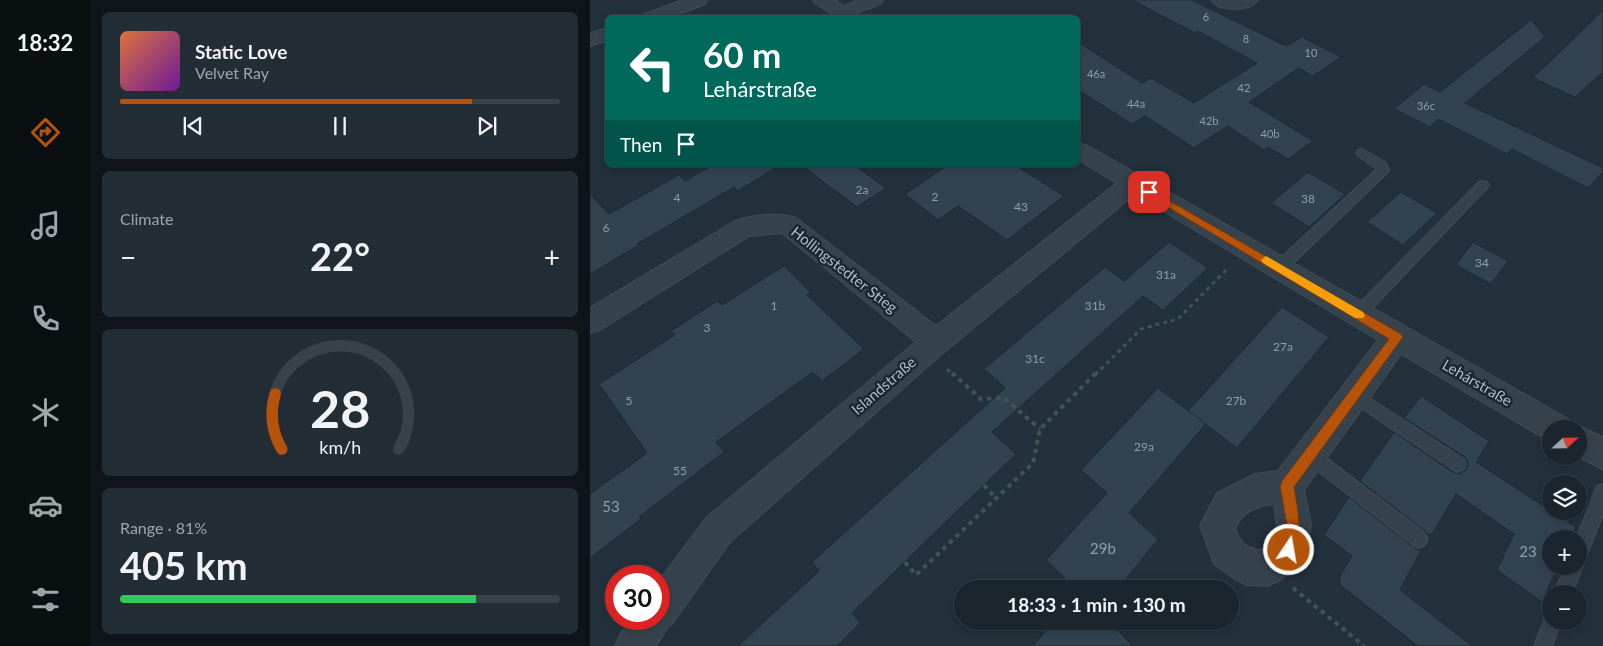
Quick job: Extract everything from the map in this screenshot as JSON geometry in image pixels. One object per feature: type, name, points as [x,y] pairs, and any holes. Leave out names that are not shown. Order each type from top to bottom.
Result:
[{"type":"street","points":[[659,15],[699,0]]},
{"type":"street","points":[[822,0],[843,15]]},
{"type":"street","points":[[846,15],[874,0]]},
{"type":"street","points":[[1220,0],[1233,4],[1246,3],[1249,0]]},
{"type":"street","points":[[590,40],[605,35]]},
{"type":"street","name":"Lehárstraße","points":[[1080,151],[1542,420]]},
{"type":"street","name":"Islandstraße","points":[[670,596],[718,530],[931,346],[1133,183]]},
{"type":"street","name":"Hollingstedter Stieg","points":[[590,322],[744,227],[787,224],[931,346]]},
{"type":"street","points":[[1287,486],[1294,526],[1289,550],[1268,568],[1247,567],[1226,552],[1217,526],[1229,505],[1255,490],[1287,486],[1397,337]]},
{"type":"street","points":[[1588,446],[1603,454]]},
{"type":"street","points":[[634,646],[646,630]]},
{"type":"lane","points":[[1279,268],[1383,170],[1381,164],[1362,152]]},
{"type":"lane","points":[[1358,314],[1483,185]]},
{"type":"lane","points":[[1354,395],[1458,464]]},
{"type":"lane","points":[[1310,455],[1419,539]]},
{"type":"lane","points":[[1587,533],[1603,492]]},
{"type":"lane","points":[[1543,645],[1549,630]]},
{"type":"path","points":[[905,562],[916,575],[1033,463],[1040,429],[1141,329],[1178,319],[1247,249]]},
{"type":"path","points":[[931,346],[981,399],[1004,398],[1040,429]]},
{"type":"path","points":[[984,485],[996,498]]},
{"type":"path","points":[[1268,568],[1364,646]]},
{"type":"building","points":[[1132,0],[1192,0],[1286,46],[1302,37],[1341,57],[1313,76],[1299,68],[1249,102],[1313,141],[1288,159],[1268,147],[1264,150],[1228,126],[1194,148],[1145,116],[1132,124],[1080,91],[1080,43],[1142,83],[1151,78],[1194,103],[1257,63],[1198,31],[1195,33]]},
{"type":"building","points":[[1603,10],[1603,72],[1575,97],[1533,78]]},
{"type":"building","points":[[1531,20],[1545,37],[1465,103],[1603,168],[1603,172],[1588,188],[1512,149],[1507,154],[1438,119],[1430,127],[1394,109],[1424,84],[1440,92]]},
{"type":"building","points":[[709,167],[777,167],[738,191],[734,187],[590,274],[590,194],[609,214],[679,175],[685,181]]},
{"type":"building","points":[[804,167],[857,167],[886,188],[857,207]]},
{"type":"building","points":[[945,167],[1018,167],[1064,196],[1007,240],[958,206],[938,220],[905,194]]},
{"type":"building","points":[[1308,172],[1345,194],[1309,227],[1271,203]]},
{"type":"building","points":[[1401,192],[1437,213],[1403,245],[1367,222]]},
{"type":"building","points":[[1169,242],[1208,268],[1163,310],[1143,296],[992,432],[1016,454],[852,613],[860,623],[837,646],[738,646],[819,571],[812,562],[1005,388],[984,369],[1105,267],[1124,281]]},
{"type":"building","points":[[1473,242],[1508,261],[1491,284],[1456,265]]},
{"type":"building","points":[[784,266],[811,293],[807,295],[864,349],[822,381],[813,372],[716,442],[724,452],[639,517],[641,519],[590,558],[590,494],[647,453],[599,384],[675,335],[671,331],[717,301],[722,305]]},
{"type":"building","points":[[1282,307],[1329,337],[1237,448],[1188,411]]},
{"type":"building","points":[[1158,388],[1206,424],[1129,513],[1158,539],[1125,580],[1067,580],[1046,560],[1107,493],[1081,470]]},
{"type":"building","points":[[1421,396],[1489,441],[1476,462],[1542,505],[1542,520],[1565,520],[1576,527],[1575,530],[1542,530],[1542,575],[1554,575],[1550,585],[1542,585],[1542,602],[1497,570],[1514,534],[1456,494],[1429,536],[1360,481],[1394,432],[1451,471],[1459,474],[1466,470],[1468,463],[1465,457],[1404,418]]},
{"type":"building","points":[[1349,497],[1412,546],[1418,550],[1422,548],[1400,590],[1472,646],[1418,646],[1340,585],[1340,576],[1352,556],[1324,535]]},
{"type":"building","points":[[1046,630],[1117,630],[1133,646],[1033,646]]},
{"type":"slow traffic","points":[[1266,260],[1359,315]]},
{"type":"route","points":[[1149,192],[1397,337],[1287,486],[1294,526],[1289,550]]}]
